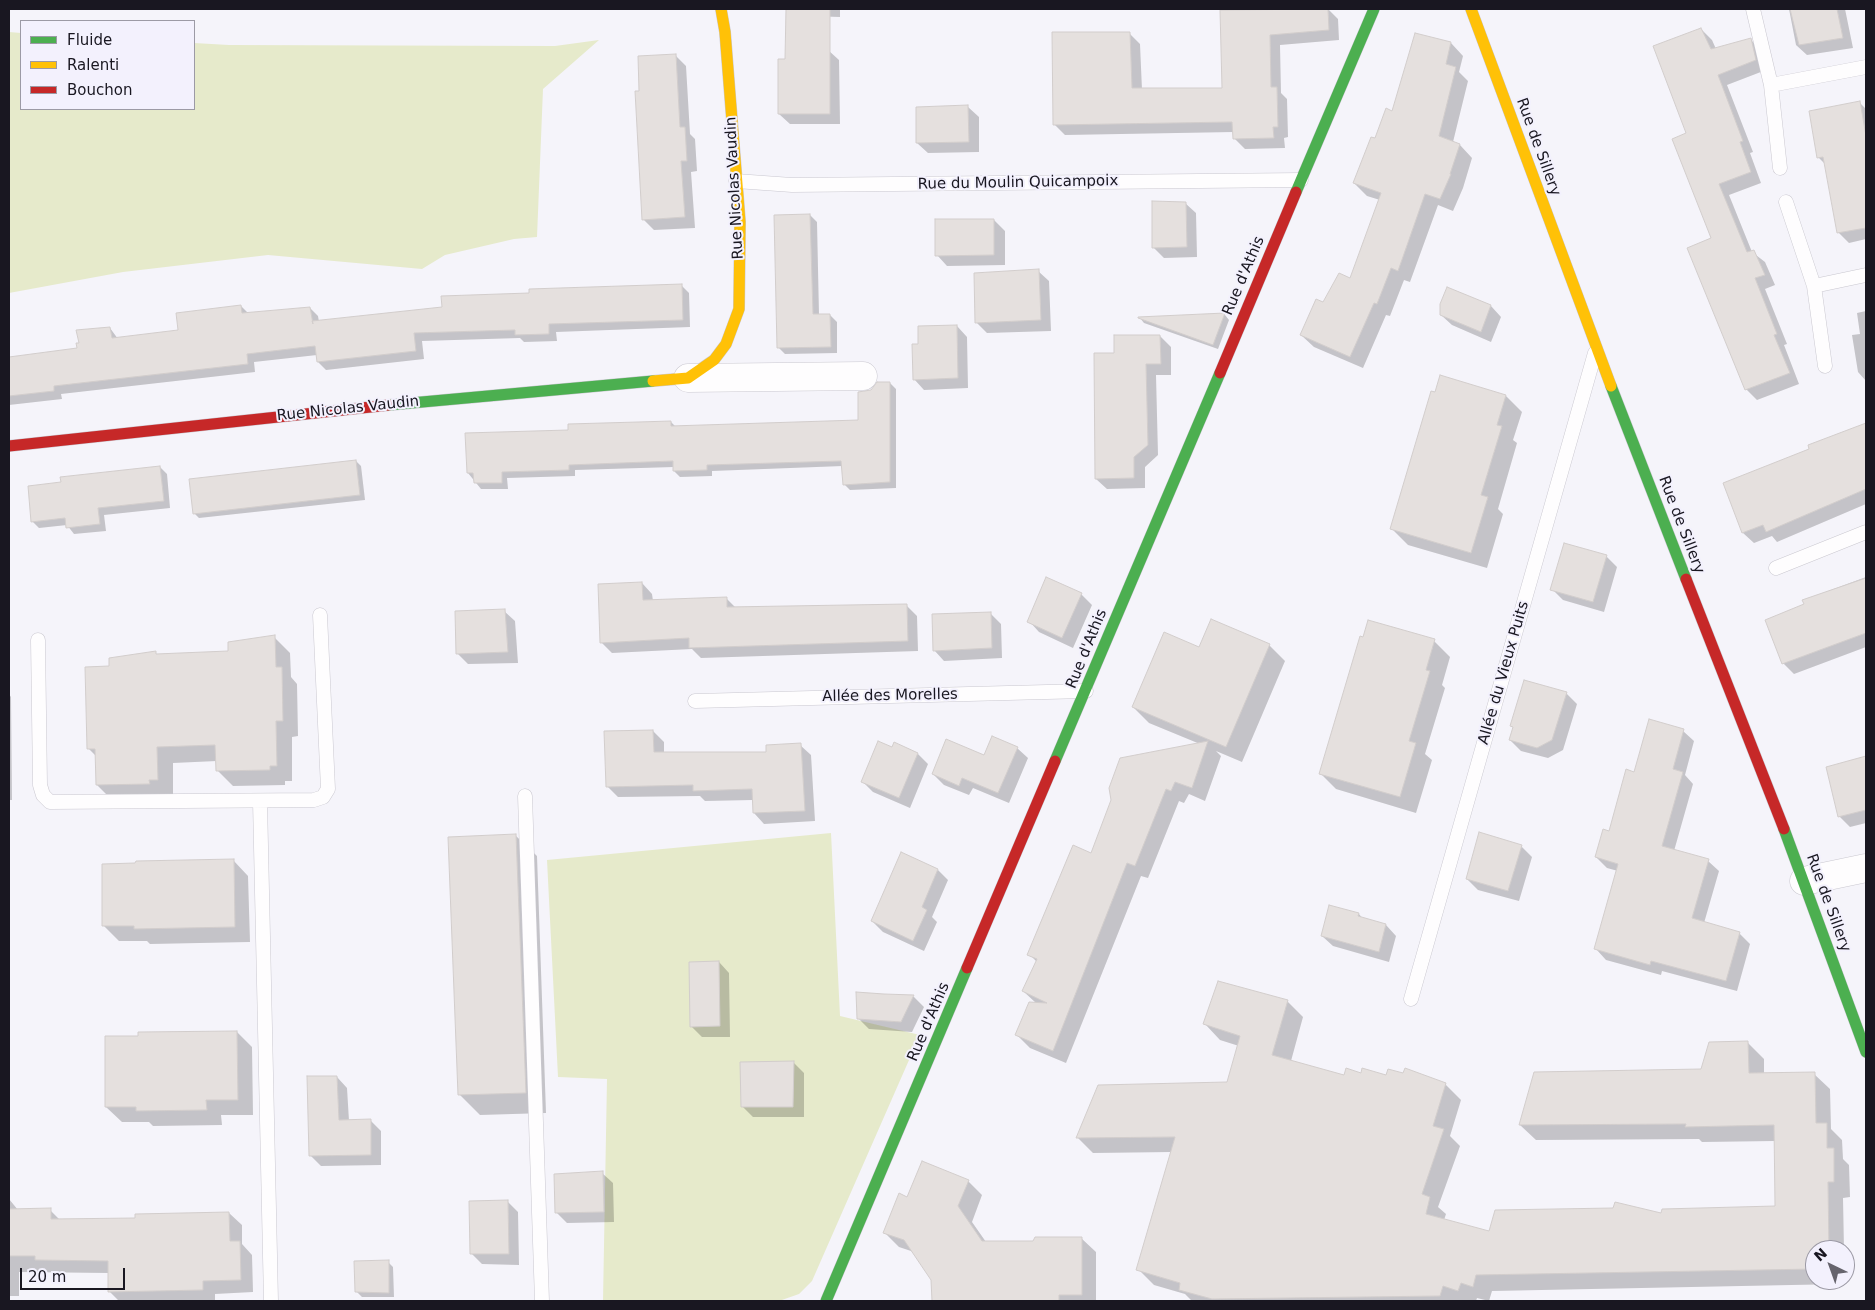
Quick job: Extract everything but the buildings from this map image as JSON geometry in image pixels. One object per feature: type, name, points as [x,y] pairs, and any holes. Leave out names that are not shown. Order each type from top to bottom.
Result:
[{"type":"street","name":"Rue Nicolas Vaudin","points":[[688,378],[714,360],[726,344],[738,309],[740,222],[725,32],[721,9]]},
{"type":"street","name":"Rue d'Athis","points":[[826,1301],[1374,9]]},
{"type":"street","name":"Rue de Sillery","points":[[1471,9],[1596,348],[1804,881],[1866,1052]]},
{"type":"street","name":"Rue Nicolas Vaudin","points":[[9,446],[441,399],[688,378],[863,376]]},
{"type":"street","points":[[1804,881],[1866,868]]},
{"type":"lane","points":[[1753,9],[1771,85],[1780,168]]},
{"type":"lane","points":[[1771,85],[1866,67]]},
{"type":"lane","name":"Rue du Moulin Quicampoix","points":[[736,181],[792,185],[1301,180]]},
{"type":"lane","points":[[1786,202],[1814,286],[1825,366]]},
{"type":"lane","points":[[1814,286],[1866,275]]},
{"type":"lane","name":"Allée du Vieux Puits","points":[[1411,999],[1596,348]]},
{"type":"lane","points":[[1776,568],[1866,532]]},
{"type":"lane","points":[[38,640],[40,785],[43,795],[50,802],[314,800],[323,797],[328,789],[320,616]]},
{"type":"lane","name":"Allée des Morelles","points":[[695,701],[1086,691]]},
{"type":"lane","points":[[525,796],[542,1301]]},
{"type":"lane","points":[[260,801],[271,1301]]},
{"type":"green space","points":[[9,32],[20,33],[20,110],[195,110],[195,43],[229,45],[555,46],[599,40],[543,89],[537,237],[514,239],[445,255],[422,269],[268,255],[123,272],[9,293]]},
{"type":"green space","points":[[831,833],[840,1016],[920,1035],[812,1281],[799,1294],[779,1301],[603,1301],[607,1079],[558,1077],[547,860]]},
{"type":"traffic: fast","points":[[1296,192],[1374,9]]},
{"type":"traffic: fast","points":[[1055,761],[1220,373]]},
{"type":"traffic: fast","points":[[389,405],[653,381]]},
{"type":"traffic: fast","points":[[1611,386],[1686,579]]},
{"type":"traffic: fast","points":[[1784,829],[1866,1052]]},
{"type":"traffic: fast","points":[[826,1301],[967,968]]},
{"type":"traffic: slow","points":[[653,381],[688,378],[714,360],[726,344],[739,309],[740,222],[725,32],[721,9]]},
{"type":"traffic: slow","points":[[1471,9],[1611,386]]},
{"type":"traffic: jam","points":[[1220,373],[1296,192]]},
{"type":"traffic: jam","points":[[9,446],[389,405]]},
{"type":"traffic: jam","points":[[1686,579],[1784,829]]},
{"type":"traffic: jam","points":[[967,968],[1055,761]]}]
